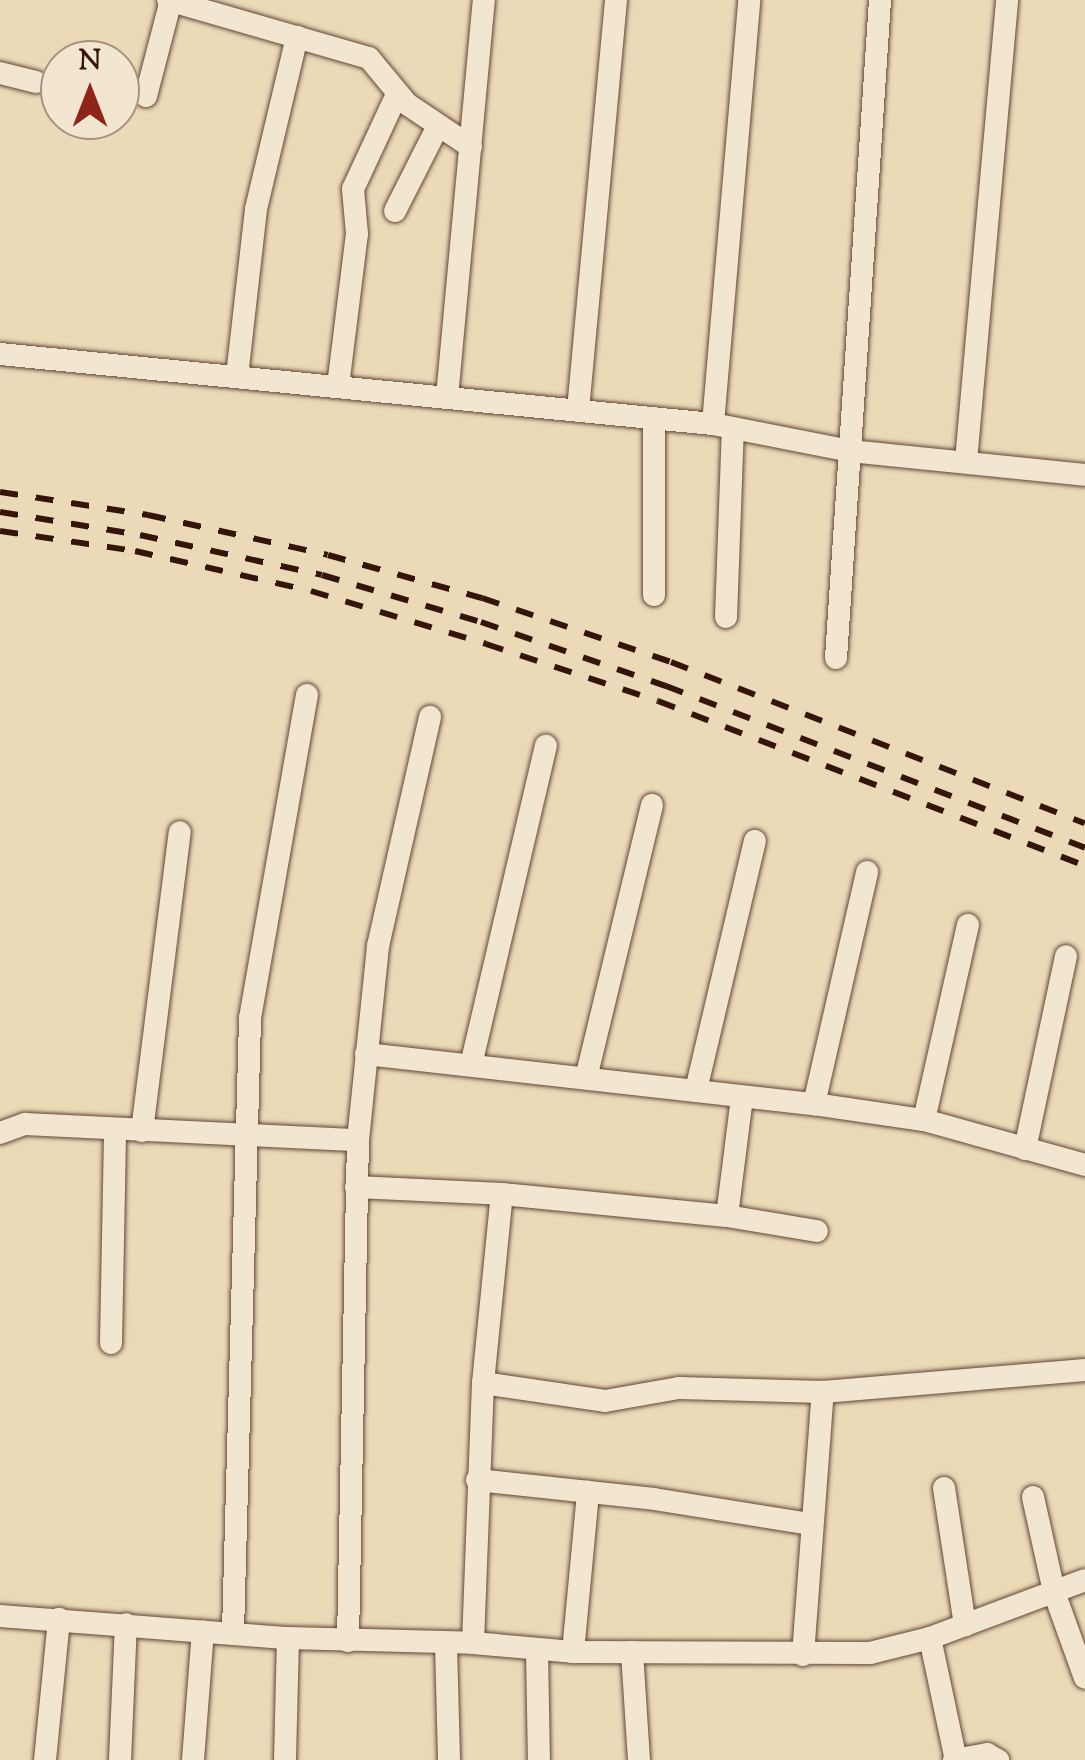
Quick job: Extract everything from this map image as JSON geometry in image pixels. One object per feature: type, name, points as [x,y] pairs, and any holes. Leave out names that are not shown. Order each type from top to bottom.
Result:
[{"type":"street","points":[[146,96],[170,0],[369,58],[398,94],[472,147]]},
{"type":"street","points":[[447,397],[484,0]]},
{"type":"street","points":[[578,410],[616,0]]},
{"type":"street","points":[[726,617],[723,426],[749,0]]},
{"type":"street","points":[[836,658],[880,0]]},
{"type":"street","points":[[966,462],[1007,0]]},
{"type":"street","points":[[238,376],[256,209],[298,37]]},
{"type":"street","points":[[0,73],[36,82]]},
{"type":"street","points":[[338,386],[357,234],[353,189],[398,94]]},
{"type":"street","points":[[395,211],[438,126]]},
{"type":"street","points":[[0,354],[654,418],[723,426],[850,451],[1085,475]]},
{"type":"street","points":[[654,418],[654,595]]},
{"type":"street","points":[[233,1632],[250,1018],[307,695]]},
{"type":"street","points":[[348,1641],[358,1140],[378,946],[430,717]]},
{"type":"street","points":[[470,1065],[546,746]]},
{"type":"street","points":[[586,1078],[652,805]]},
{"type":"street","points":[[142,1131],[180,832]]},
{"type":"street","points":[[696,1090],[755,841]]},
{"type":"street","points":[[814,1104],[867,872]]},
{"type":"street","points":[[924,1120],[968,925]]},
{"type":"street","points":[[1024,1149],[1066,956]]},
{"type":"street","points":[[366,1054],[696,1090],[924,1120],[1085,1164]]},
{"type":"street","points":[[727,1216],[742,1097]]},
{"type":"street","points":[[0,1133],[25,1124],[358,1140]]},
{"type":"street","points":[[111,1343],[115,1130]]},
{"type":"street","points":[[356,1186],[502,1194],[727,1216],[818,1231]]},
{"type":"street","points":[[473,1644],[483,1383],[502,1194]]},
{"type":"street","points":[[483,1383],[605,1401],[678,1388],[823,1392],[1085,1370]]},
{"type":"street","points":[[803,1655],[823,1392]]},
{"type":"street","points":[[477,1480],[810,1524]]},
{"type":"street","points":[[944,1488],[964,1625]]},
{"type":"street","points":[[574,1652],[588,1492]]},
{"type":"street","points":[[1033,1497],[1054,1592],[1085,1678]]},
{"type":"street","points":[[0,1616],[288,1638],[473,1644],[574,1652],[870,1653],[930,1638],[1085,1580]]},
{"type":"street","points":[[45,1760],[59,1619]]},
{"type":"street","points":[[120,1760],[126,1624]]},
{"type":"street","points":[[193,1760],[203,1631]]},
{"type":"street","points":[[286,1760],[288,1638]]},
{"type":"street","points":[[930,1638],[955,1760],[987,1754],[998,1760]]},
{"type":"street","points":[[446,1644],[449,1760]]},
{"type":"street","points":[[537,1650],[539,1760]]},
{"type":"street","points":[[632,1652],[639,1760]]},
{"type":"railway","points":[[0,492],[148,515],[328,555],[482,598],[671,662],[1085,823]]},
{"type":"railway","points":[[0,512],[140,535],[322,575],[481,622],[666,686],[1085,848]]},
{"type":"railway","points":[[0,531],[135,551],[311,591],[486,644],[658,701],[1085,866]]}]
